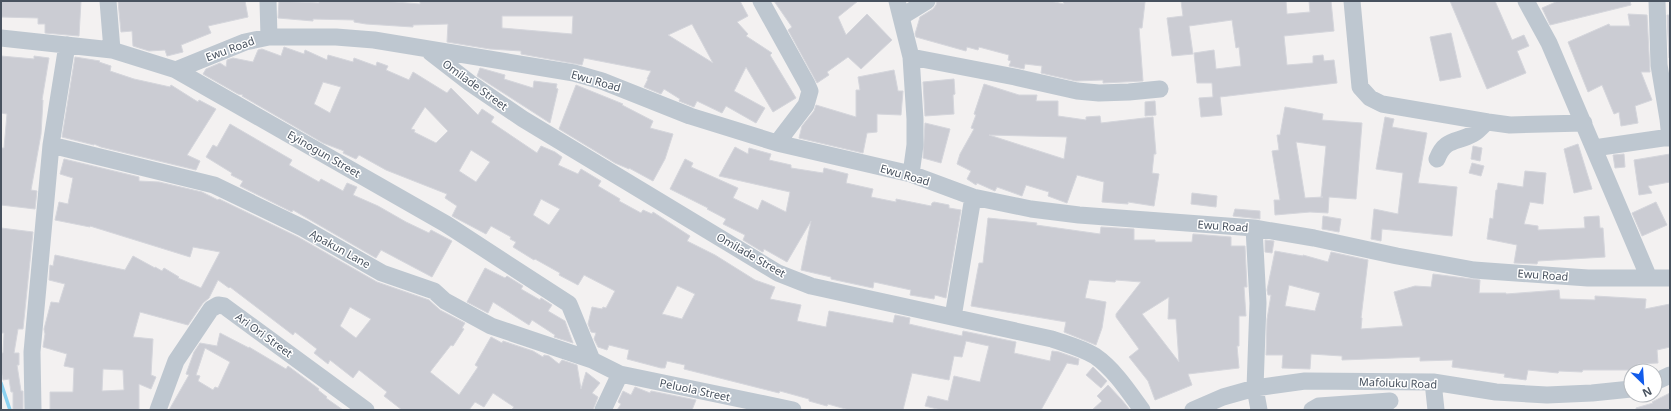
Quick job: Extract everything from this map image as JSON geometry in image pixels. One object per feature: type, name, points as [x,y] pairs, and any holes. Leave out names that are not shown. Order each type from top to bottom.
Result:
[{"type":"street","points":[[108,1],[112,50]]},
{"type":"street","points":[[268,1],[269,37]]},
{"type":"street","points":[[761,1],[810,91],[806,105],[777,143]]},
{"type":"street","points":[[911,174],[915,145],[915,119],[911,58],[899,9],[927,1]]},
{"type":"street","points":[[1352,1],[1360,87],[1370,98],[1382,104],[1510,125],[1584,122]]},
{"type":"street","points":[[1526,1],[1549,43],[1584,122],[1649,278]]},
{"type":"street","points":[[1594,148],[1670,138],[1659,65],[1657,1]]},
{"type":"street","name":"Ewu Road","points":[[176,70],[245,42],[269,37],[336,37],[374,40],[574,74],[595,79],[633,92],[690,116],[777,143],[911,174],[973,197],[1031,209],[1079,215],[1254,228],[1314,238],[1420,261],[1474,270],[1588,278],[1670,278]]},
{"type":"street","name":"Eyinogun Street","points":[[1,38],[112,50],[176,70],[446,224],[569,304],[592,360]]},
{"type":"street","points":[[33,410],[32,352],[51,145],[67,45]]},
{"type":"street","name":"Omilade Street","points":[[426,49],[470,83],[523,119],[778,272],[811,286],[1052,339],[1078,348],[1095,356],[1110,370],[1142,410]]},
{"type":"street","points":[[911,58],[1015,77],[1077,92],[1114,93],[1160,90]]},
{"type":"street","points":[[1437,159],[1441,150],[1449,142],[1472,134],[1488,122]]},
{"type":"street","name":"Apakun Lane","points":[[51,145],[214,185],[303,228],[382,273],[434,291],[445,301],[491,326],[592,360],[620,374]]},
{"type":"street","points":[[953,317],[973,197]]},
{"type":"street","points":[[1254,228],[1258,303],[1255,388],[1259,410]]},
{"type":"street","name":"Ari Ori Street","points":[[158,410],[176,361],[211,309],[218,305],[224,306],[366,410]]},
{"type":"street","points":[[603,410],[620,374]]},
{"type":"street","name":"Peluola Street","points":[[620,374],[793,410]]},
{"type":"street","name":"Mafoluku Road","points":[[1193,410],[1223,397],[1255,388],[1305,381],[1433,382],[1496,392],[1547,395],[1623,390]]},
{"type":"street","points":[[1433,382],[1436,410]]},
{"type":"street","points":[[1312,410],[1319,406],[1390,400]]},
{"type":"building","points":[[1,1],[81,1],[79,36],[45,33],[45,24],[38,24],[38,18],[1,17]]},
{"type":"building","points":[[118,1],[245,1],[248,17],[208,26],[211,33],[181,45],[183,52],[167,56],[165,50],[149,51],[133,46],[132,31],[121,32]]},
{"type":"building","points":[[279,1],[319,3],[319,1],[383,1],[420,4],[420,1],[740,1],[748,16],[737,22],[748,34],[746,36],[772,53],[770,55],[796,98],[773,112],[746,67],[734,91],[765,108],[756,123],[726,106],[722,113],[697,101],[694,107],[679,101],[680,99],[664,89],[661,94],[644,87],[651,71],[584,58],[582,65],[521,54],[521,51],[490,49],[447,42],[448,24],[413,25],[413,27],[366,24],[354,22],[354,20],[313,19],[313,21],[278,18]],"holes":[[[502,16],[573,16],[572,34],[502,28]],[[692,24],[713,63],[668,35]]]},
{"type":"building","points":[[774,1],[858,1],[838,17],[846,35],[867,14],[892,40],[861,69],[848,57],[827,72],[829,75],[817,83],[788,30],[792,27]]},
{"type":"building","points":[[937,1],[1050,1],[1064,4],[1063,1],[1145,2],[1142,28],[1139,28],[1143,81],[1103,83],[1103,80],[1076,81],[1041,73],[1042,66],[1025,64],[1024,69],[1009,66],[1011,61],[1008,60],[1009,55],[979,47],[978,50],[967,47],[966,51],[916,37],[915,34],[920,17],[933,9]]},
{"type":"building","points":[[1181,1],[1286,1],[1287,14],[1310,12],[1309,1],[1331,1],[1334,31],[1284,36],[1287,65],[1313,63],[1313,56],[1323,55],[1324,61],[1334,60],[1337,83],[1220,97],[1222,115],[1201,117],[1199,98],[1213,97],[1212,83],[1197,83],[1194,53],[1214,50],[1216,69],[1241,66],[1239,47],[1236,48],[1232,20],[1189,26],[1193,54],[1172,56],[1167,18],[1183,16]]},
{"type":"building","points":[[1450,1],[1495,1],[1512,40],[1524,35],[1529,46],[1517,51],[1526,73],[1487,89]]},
{"type":"building","points":[[1558,1],[1630,1],[1631,5],[1550,25],[1542,8]]},
{"type":"building","points":[[1628,14],[1647,15],[1650,72],[1641,72],[1652,100],[1635,106],[1638,123],[1621,126],[1619,112],[1614,114],[1602,85],[1588,92],[1568,42],[1609,24],[1610,26],[1630,26]]},
{"type":"building","points":[[1667,15],[1670,15],[1670,58],[1669,58]]},
{"type":"building","points":[[1451,33],[1461,77],[1440,81],[1430,37]]},
{"type":"building","points":[[284,47],[304,54],[305,50],[327,60],[328,55],[353,62],[354,58],[376,66],[377,62],[388,66],[386,70],[409,80],[413,72],[447,93],[451,88],[478,115],[482,109],[494,117],[491,122],[537,153],[541,146],[555,152],[562,157],[558,165],[578,174],[581,169],[601,181],[598,186],[620,199],[619,201],[641,213],[643,210],[652,214],[653,212],[690,236],[687,241],[715,255],[755,280],[775,287],[770,299],[801,305],[797,321],[826,327],[829,311],[893,323],[895,315],[910,318],[909,324],[935,330],[962,336],[963,331],[1016,342],[1014,353],[1050,361],[1052,351],[1059,352],[1079,359],[1078,365],[1067,363],[1041,410],[941,410],[925,406],[928,396],[948,401],[954,376],[980,382],[989,346],[966,341],[962,357],[954,356],[949,380],[912,373],[903,410],[849,410],[828,404],[827,406],[780,391],[779,393],[684,369],[685,365],[667,361],[665,368],[661,368],[627,359],[629,350],[609,345],[607,350],[598,347],[594,339],[596,333],[591,332],[588,324],[592,307],[602,309],[603,307],[606,308],[615,291],[584,275],[578,285],[559,275],[560,273],[535,259],[534,260],[513,247],[516,242],[510,239],[511,237],[491,226],[486,234],[452,216],[457,206],[445,198],[447,194],[386,170],[359,155],[356,159],[343,153],[344,151],[323,143],[242,96],[243,95],[238,94],[203,74],[206,69],[220,63],[226,67],[227,60],[233,58],[253,62],[258,50],[262,49],[281,56]],"holes":[[[323,82],[341,87],[330,113],[314,104]],[[425,107],[448,131],[436,143],[411,129]],[[471,150],[490,162],[476,182],[459,171]],[[541,199],[560,209],[549,225],[533,215]],[[677,286],[695,294],[682,319],[662,314]]]},
{"type":"building","points":[[1,56],[34,59],[34,56],[49,58],[42,100],[41,134],[31,190],[37,191],[35,209],[1,205],[1,148],[4,148],[7,114],[1,113]]},
{"type":"building","points":[[75,57],[100,61],[99,62],[111,66],[110,71],[134,79],[170,87],[171,85],[198,102],[199,100],[216,109],[187,155],[200,161],[196,170],[62,137]]},
{"type":"building","points":[[480,68],[505,75],[504,79],[533,88],[534,81],[557,84],[556,88],[558,89],[550,123],[477,76]]},
{"type":"building","points":[[894,70],[898,91],[903,91],[901,115],[877,114],[877,132],[867,133],[863,153],[799,138],[802,126],[814,111],[816,105],[856,117],[856,90],[860,90],[858,77]]},
{"type":"building","points":[[954,79],[954,114],[925,116],[923,82]]},
{"type":"building","points":[[984,84],[1019,95],[1037,95],[1036,101],[1058,101],[1058,116],[1086,120],[1086,117],[1100,116],[1101,123],[1153,117],[1156,154],[1154,154],[1152,173],[1159,174],[1154,206],[1128,202],[1128,204],[1102,202],[1104,182],[1077,175],[1067,203],[1048,196],[1049,192],[1026,185],[1022,196],[997,187],[995,191],[977,183],[976,185],[967,179],[971,171],[957,164],[960,154],[974,129],[971,128],[976,115],[974,114]],"holes":[[[989,135],[1067,137],[1064,159]]]},
{"type":"building","points":[[576,85],[623,104],[622,105],[653,121],[650,128],[673,134],[665,159],[653,181],[629,168],[615,163],[559,129]]},
{"type":"building","points":[[1155,101],[1156,115],[1145,116],[1145,102]]},
{"type":"building","points":[[1285,107],[1323,114],[1322,120],[1362,123],[1356,199],[1329,197],[1328,213],[1310,212],[1275,215],[1274,200],[1280,200],[1272,151],[1279,150],[1277,135],[1280,135]],"holes":[[[1296,142],[1326,146],[1321,197],[1323,197],[1305,198]]]},
{"type":"building","points":[[1385,117],[1394,119],[1392,127],[1427,133],[1418,183],[1457,187],[1452,236],[1382,229],[1381,241],[1371,239],[1374,209],[1398,214],[1403,173],[1376,169]]},
{"type":"building","points":[[925,123],[950,129],[941,163],[923,158]]},
{"type":"building","points":[[230,124],[292,160],[289,165],[319,182],[321,179],[343,191],[347,183],[357,187],[353,195],[378,206],[429,233],[431,230],[452,241],[432,277],[381,250],[376,258],[293,210],[292,212],[240,186],[243,181],[231,175],[232,173],[206,157],[213,145],[217,147]]},
{"type":"building","points":[[1578,144],[1592,189],[1574,193],[1564,149]]},
{"type":"building","points":[[1473,146],[1482,148],[1480,161],[1471,159]]},
{"type":"building","points":[[735,147],[748,154],[749,148],[771,154],[769,160],[791,165],[791,168],[823,173],[824,168],[848,174],[846,183],[873,189],[871,197],[896,202],[896,199],[931,206],[934,202],[949,205],[949,208],[961,210],[946,298],[935,295],[934,299],[910,295],[911,290],[874,282],[873,288],[831,279],[831,277],[801,270],[811,221],[787,262],[764,249],[763,252],[761,251],[743,240],[745,235],[723,224],[726,219],[670,189],[685,159],[693,163],[691,167],[738,188],[733,198],[758,210],[762,200],[786,212],[790,192],[719,176]]},
{"type":"building","points":[[1624,154],[1625,167],[1615,168],[1613,155]]},
{"type":"building","points":[[1670,154],[1670,182],[1648,186],[1652,193],[1639,195],[1634,160]]},
{"type":"building","points":[[64,159],[139,177],[139,181],[159,182],[202,192],[218,200],[219,199],[298,237],[377,282],[429,300],[440,310],[465,323],[462,328],[464,329],[453,346],[451,345],[430,372],[459,395],[478,367],[475,365],[491,337],[502,343],[503,341],[533,351],[543,357],[544,355],[549,356],[559,364],[562,360],[577,365],[581,389],[586,372],[600,383],[592,393],[598,397],[593,410],[511,410],[514,407],[493,393],[484,407],[475,402],[469,410],[402,410],[384,396],[387,392],[359,370],[353,378],[330,360],[328,364],[314,353],[317,349],[295,332],[293,335],[230,287],[229,288],[218,280],[209,298],[203,303],[188,325],[140,312],[133,337],[153,339],[151,375],[156,377],[151,389],[139,384],[139,410],[50,410],[50,392],[73,392],[74,368],[64,366],[67,354],[43,347],[45,334],[44,329],[51,302],[59,303],[65,284],[49,280],[50,265],[53,266],[55,255],[125,270],[133,256],[162,271],[164,268],[179,277],[178,278],[201,288],[220,252],[193,247],[190,257],[90,226],[55,220],[59,202],[68,204],[73,178],[60,174]],"holes":[[[350,307],[371,319],[356,338],[340,326]],[[103,369],[123,370],[124,390],[102,391]]]},
{"type":"building","points":[[1472,163],[1484,166],[1481,176],[1469,173]]},
{"type":"building","points":[[1525,171],[1546,173],[1543,204],[1530,202],[1524,224],[1538,226],[1538,230],[1585,228],[1584,217],[1599,216],[1600,228],[1603,228],[1605,257],[1538,261],[1537,264],[1514,263],[1517,245],[1487,239],[1490,218],[1493,219],[1498,183],[1523,187]]},
{"type":"building","points":[[1192,193],[1217,196],[1216,207],[1191,204]]},
{"type":"building","points":[[1656,202],[1667,225],[1642,236],[1632,213]]},
{"type":"building","points":[[1235,209],[1260,211],[1260,219],[1233,216]]},
{"type":"building","points":[[1323,216],[1341,219],[1339,232],[1322,229]]},
{"type":"building","points":[[988,218],[1037,223],[1036,225],[1100,234],[1101,227],[1134,229],[1134,240],[1155,240],[1155,242],[1192,242],[1193,234],[1231,237],[1231,246],[1245,246],[1247,287],[1244,287],[1246,316],[1239,316],[1239,346],[1237,346],[1239,368],[1188,374],[1192,385],[1155,400],[1148,381],[1129,357],[1139,349],[1116,317],[1116,314],[1141,282],[1089,280],[1085,298],[1106,302],[1102,328],[1096,345],[1064,332],[1066,322],[971,306],[979,263],[983,263]],"holes":[[[1169,297],[1168,319],[1176,319],[1179,362],[1142,314]]]},
{"type":"building","points":[[1,228],[33,232],[23,329],[18,329],[14,353],[19,353],[19,365],[17,365],[21,391],[23,391],[23,410],[13,410],[13,392],[11,392],[9,379],[3,380],[1,370],[1,353],[3,353],[4,333],[1,333]]},
{"type":"building","points":[[1265,240],[1274,241],[1272,253],[1265,252]]},
{"type":"building","points":[[1275,251],[1303,255],[1328,262],[1331,252],[1368,260],[1361,329],[1403,326],[1394,292],[1415,286],[1431,287],[1433,274],[1480,280],[1479,293],[1506,294],[1559,290],[1560,299],[1595,300],[1595,296],[1646,299],[1645,309],[1670,304],[1670,347],[1657,350],[1658,363],[1623,363],[1623,370],[1583,370],[1582,372],[1559,371],[1558,373],[1528,370],[1526,380],[1504,377],[1505,374],[1452,367],[1453,360],[1420,361],[1420,357],[1342,360],[1342,356],[1311,354],[1310,369],[1282,368],[1283,355],[1266,355],[1267,319],[1271,295],[1268,295],[1267,290]],"holes":[[[1289,285],[1320,293],[1315,311],[1285,306]]]},
{"type":"building","points":[[485,268],[505,278],[507,276],[523,286],[521,289],[552,305],[548,311],[565,321],[573,343],[554,337],[555,335],[532,320],[529,325],[493,302],[488,313],[467,302]]},
{"type":"building","points":[[220,333],[249,347],[286,369],[288,366],[319,389],[318,390],[327,397],[326,398],[343,410],[169,410],[189,375],[186,374],[194,352],[200,343],[217,346]],"holes":[[[205,348],[230,362],[218,388],[215,387],[213,390],[198,381],[200,376],[196,375]]]},
{"type":"building","points":[[1093,367],[1107,381],[1101,388],[1086,375]]},
{"type":"building","points":[[1108,385],[1130,410],[1092,410],[1102,401],[1097,396]]},
{"type":"building","points":[[635,387],[650,393],[651,391],[696,400],[692,410],[617,410],[621,404],[618,402],[623,391],[631,395]]},
{"type":"building","points":[[1670,393],[1670,410],[1636,410],[1636,408],[1653,403],[1663,403],[1663,396]]},
{"type":"waterway","points":[[1,383],[10,410]]}]
